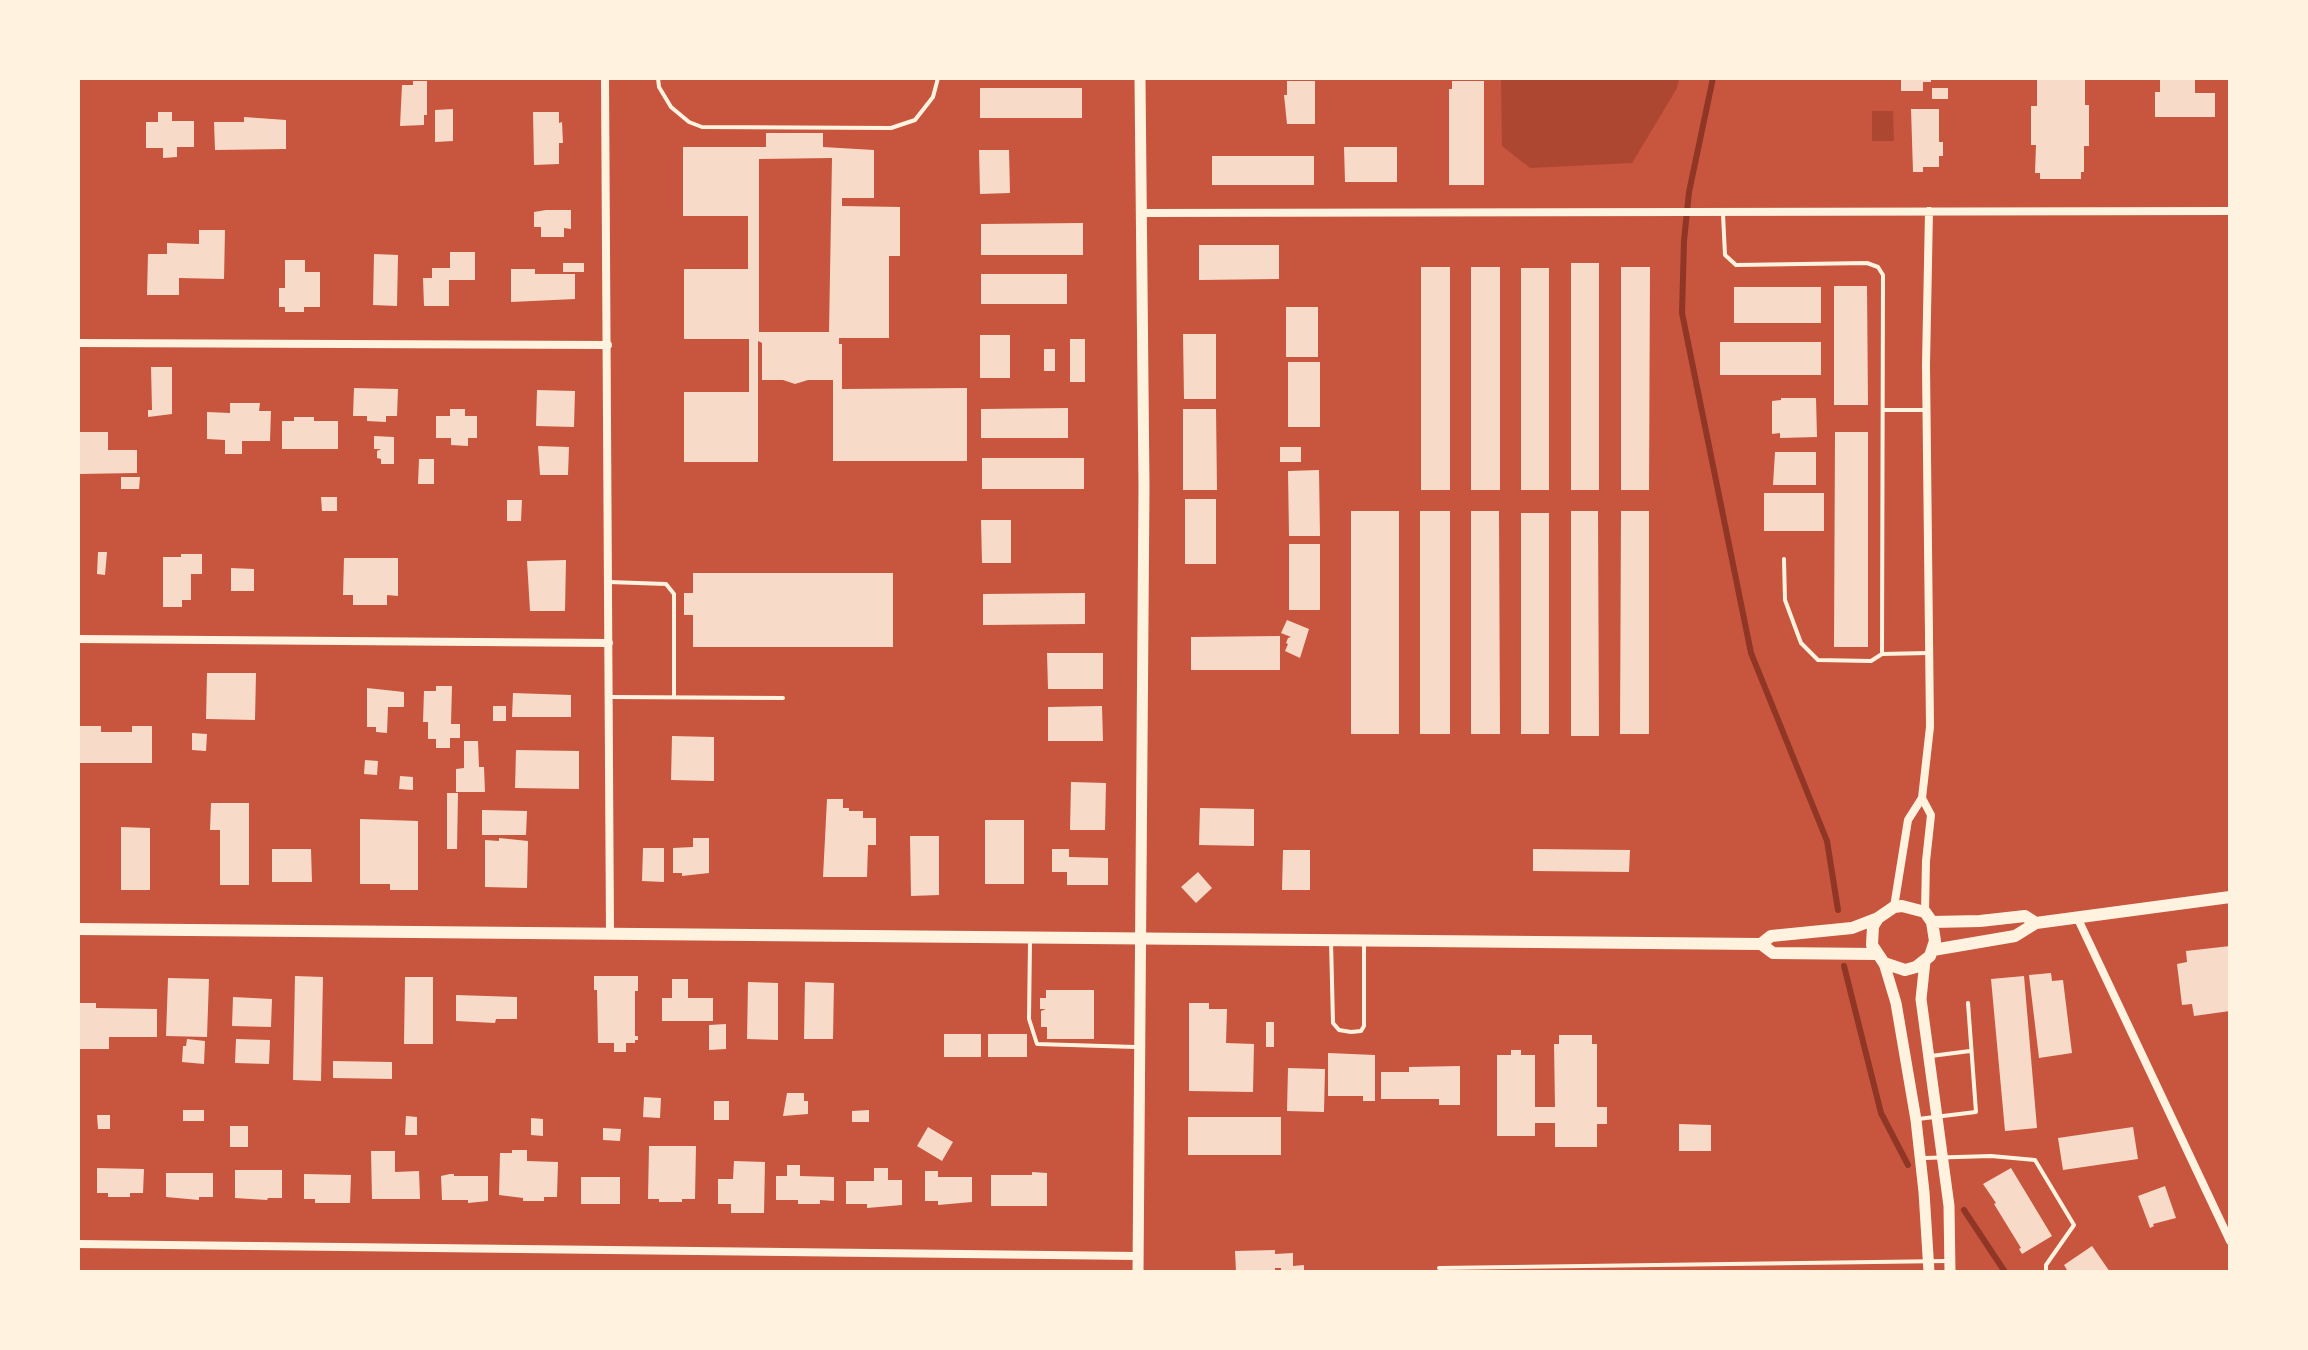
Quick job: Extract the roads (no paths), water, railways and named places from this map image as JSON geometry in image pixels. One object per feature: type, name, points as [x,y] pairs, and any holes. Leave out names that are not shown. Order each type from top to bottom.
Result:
[{"type":"main road","points":[[78,929],[1761,944],[1773,953],[1880,959],[1894,969],[1905,970],[1929,956],[2015,936],[2036,923],[2230,897]]},
{"type":"main road","points":[[1761,944],[1771,936],[1852,928],[1878,918],[1894,907],[1911,906],[1929,917],[1980,921],[2025,916],[2036,923]]},
{"type":"main road","points":[[1929,917],[1935,941],[1929,956]]},
{"type":"main road","points":[[1878,918],[1871,936],[1880,959]]},
{"type":"street","points":[[605,78],[610,934]]},
{"type":"street","points":[[1138,1272],[1142,940],[1140,78]]},
{"type":"street","points":[[1894,907],[1908,820],[1922,798],[1930,727],[1929,211]]},
{"type":"street","points":[[1142,213],[2230,211]]},
{"type":"street","points":[[78,343],[608,345]]},
{"type":"street","points":[[78,639],[609,643]]},
{"type":"street","points":[[1922,798],[1931,815],[1926,861],[1929,917]]},
{"type":"street","points":[[2077,917],[2230,1241]]},
{"type":"street","points":[[1929,956],[1921,999],[1944,1158],[1950,1266]]},
{"type":"street","points":[[1880,959],[1899,1015],[1916,1120],[1928,1267]]},
{"type":"street","points":[[78,1244],[1138,1256]]},
{"type":"lane","points":[[658,78],[659,87],[671,107],[689,122],[702,127],[844,128],[891,128],[915,120],[933,97],[938,78]]},
{"type":"lane","points":[[1721,212],[1725,255],[1736,265],[1867,263],[1878,267],[1883,275],[1882,654]]},
{"type":"lane","points":[[1883,410],[1927,410]]},
{"type":"lane","points":[[1784,559],[1785,600],[1801,643],[1818,660],[1871,661],[1882,654],[1928,653]]},
{"type":"lane","points":[[609,582],[666,584],[674,594],[674,697]]},
{"type":"lane","points":[[609,697],[783,698]]},
{"type":"lane","points":[[1030,939],[1029,1019],[1037,1044],[1139,1047]]},
{"type":"lane","points":[[1331,941],[1333,1023],[1339,1030],[1357,1032],[1364,1026],[1364,941]]},
{"type":"lane","points":[[1916,1120],[1976,1112],[1968,1003]]},
{"type":"lane","points":[[1929,1056],[1971,1051]]},
{"type":"lane","points":[[1921,1159],[1991,1156],[2035,1160],[2074,1225],[2046,1265],[2046,1272]]},
{"type":"lane","points":[[1439,1268],[1950,1266]]},
{"type":"waterway","points":[[1713,78],[1689,192],[1682,313],[1751,653],[1827,841],[1838,910]]},
{"type":"waterway","points":[[1844,966],[1881,1113],[1908,1165]]},
{"type":"waterway","points":[[1964,1210],[2005,1272]]}]
